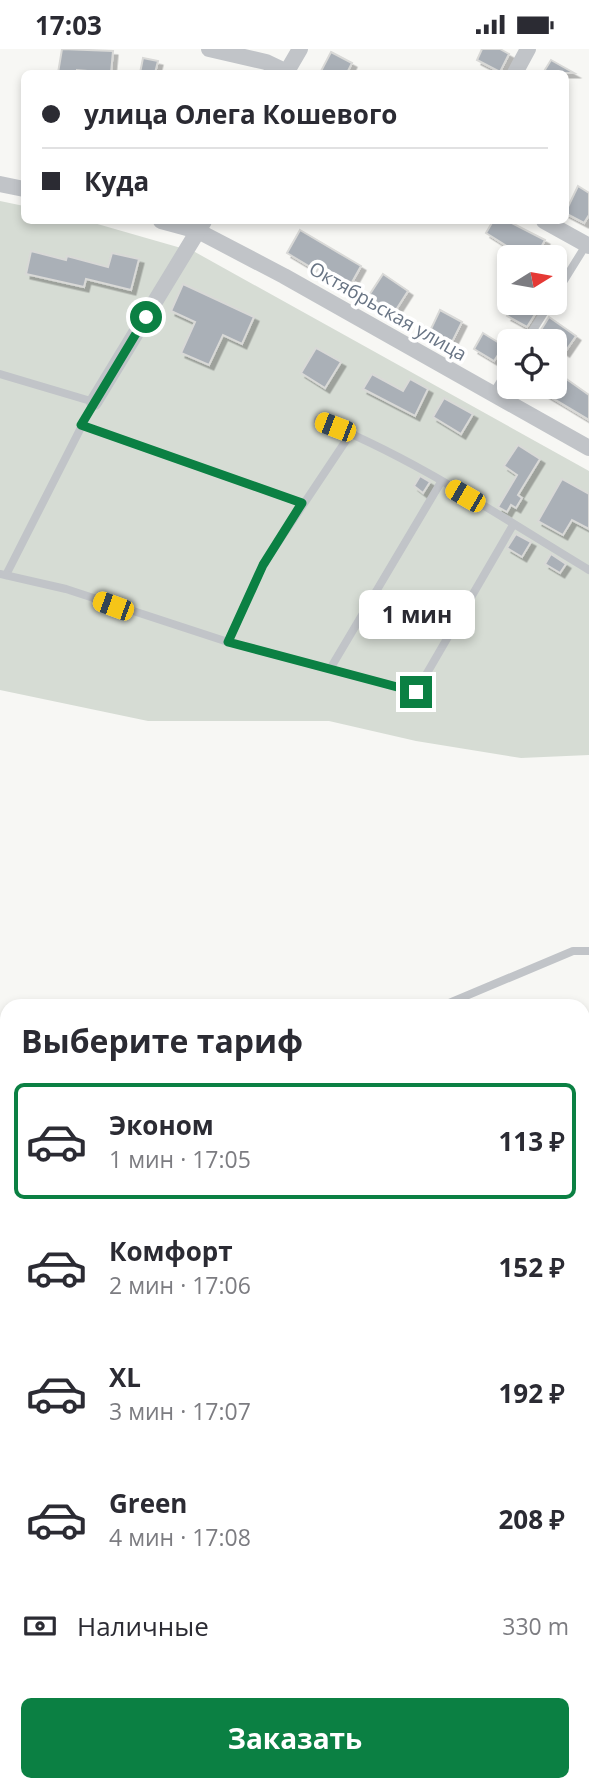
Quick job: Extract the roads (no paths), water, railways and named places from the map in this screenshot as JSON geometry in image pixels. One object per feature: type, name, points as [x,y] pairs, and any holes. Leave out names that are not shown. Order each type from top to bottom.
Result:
[{"type":"street","points":[[209,49],[266,62],[281,70]]},
{"type":"street","points":[[289,70],[300,49]]},
{"type":"street","points":[[516,70],[528,49]]},
{"type":"street","points":[[0,184],[21,188]]},
{"type":"street","points":[[550,224],[588,245]]},
{"type":"street","points":[[94,402],[201,226]]},
{"type":"street","name":"Октябрьская улица","points":[[201,226],[284,276],[589,448]]},
{"type":"lane","points":[[567,277],[588,245]]},
{"type":"lane","points":[[0,374],[94,402],[3,575],[66,589],[228,642],[416,692],[513,525]]},
{"type":"lane","points":[[492,395],[497,387]]},
{"type":"lane","points":[[318,420],[351,433],[441,482],[589,569]]},
{"type":"lane","points":[[81,425],[302,503]]},
{"type":"lane","points":[[228,642],[263,565],[351,433]]},
{"type":"lane","points":[[330,670],[441,482]]},
{"type":"lane","points":[[459,999],[573,951],[589,951]]}]
